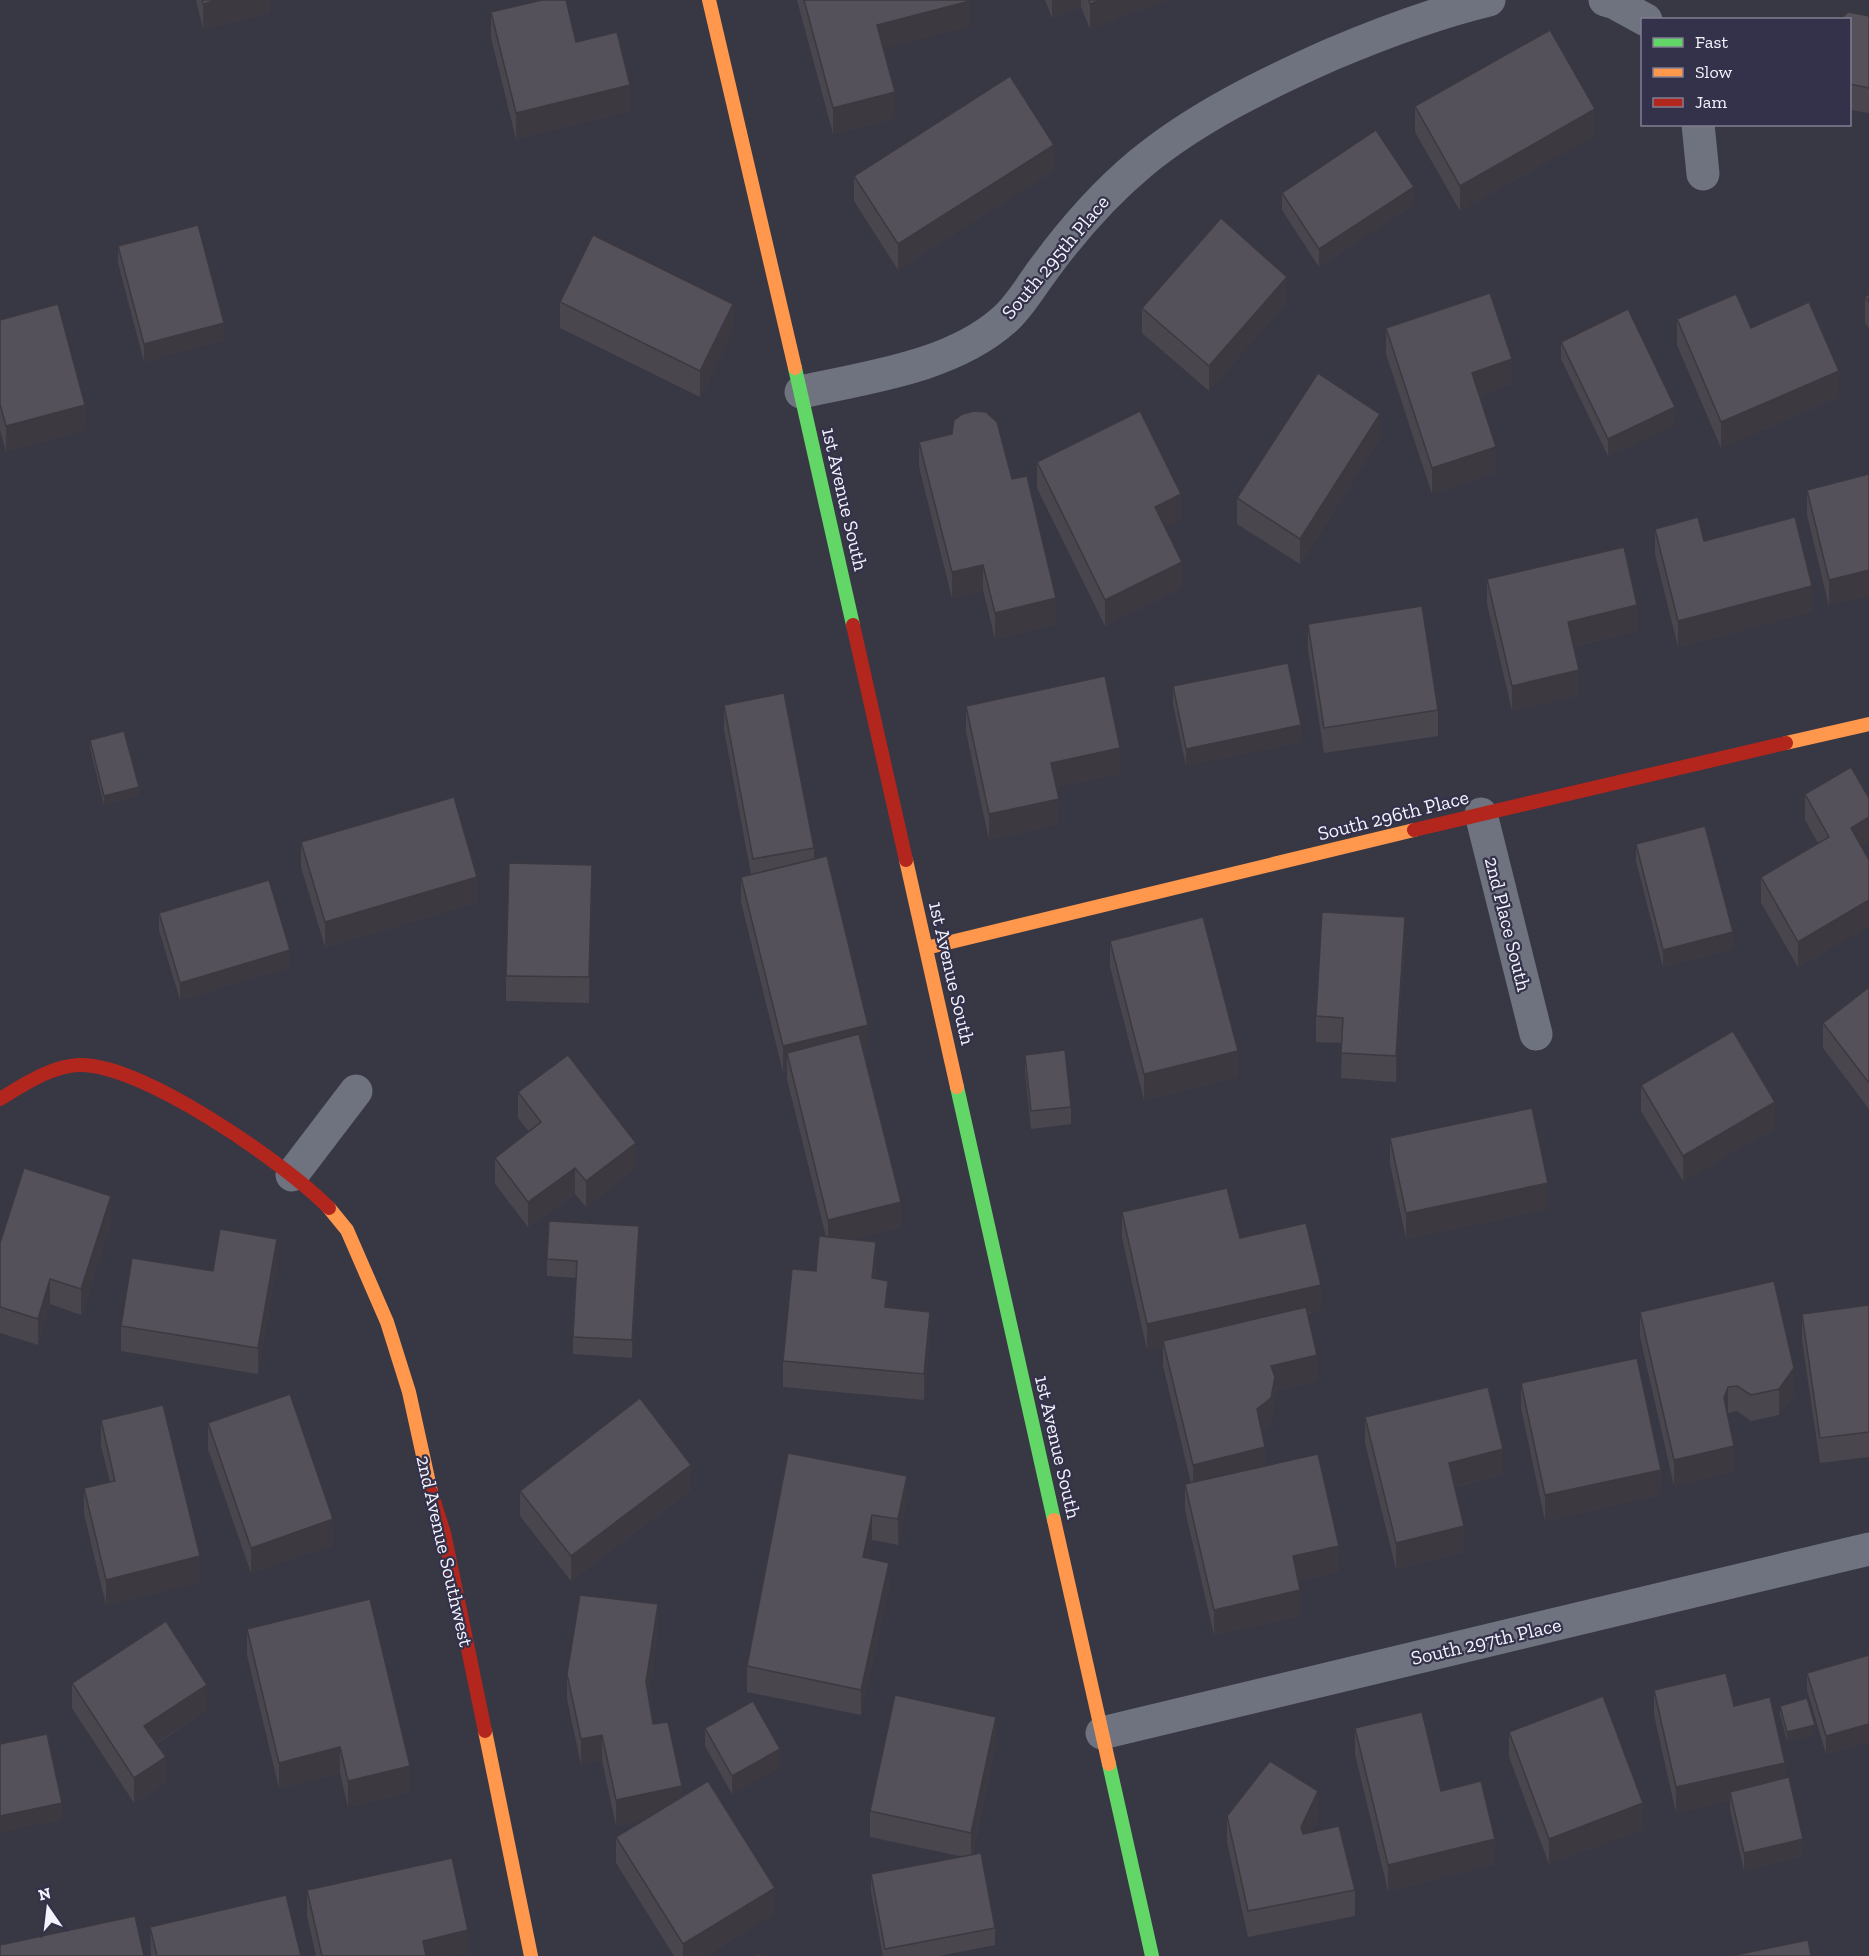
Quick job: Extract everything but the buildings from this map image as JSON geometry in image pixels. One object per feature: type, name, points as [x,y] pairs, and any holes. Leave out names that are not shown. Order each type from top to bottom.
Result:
[{"type":"street","name":"1st Avenue South","points":[[709,0],[801,392],[1152,1956]]},
{"type":"street","name":"South 295th Place","points":[[801,392],[904,369],[971,344],[1005,319],[1094,207],[1142,162],[1188,129],[1238,99],[1289,73],[1409,24],[1461,6],[1489,0]]},
{"type":"street","points":[[1605,0],[1642,18]]},
{"type":"street","points":[[1698,126],[1703,174]]},
{"type":"street","name":"South 296th Place","points":[[926,948],[1481,814],[1869,724]]},
{"type":"street","name":"2nd Place South","points":[[1481,814],[1536,1034]]},
{"type":"street","name":"2nd Avenue Southwest","points":[[0,1099],[51,1072],[64,1068],[78,1065],[121,1072],[174,1098],[220,1126],[292,1175],[339,1217],[388,1323],[409,1393],[424,1465],[444,1533],[531,1956]]},
{"type":"street","points":[[292,1175],[356,1091]]},
{"type":"street","name":"South 297th Place","points":[[1102,1733],[1869,1549]]},
{"type":"traffic: fast","points":[[795,368],[853,625]]},
{"type":"traffic: fast","points":[[957,1087],[1054,1520]]},
{"type":"traffic: fast","points":[[1109,1764],[1152,1956]]},
{"type":"traffic: slow","points":[[709,0],[795,368]]},
{"type":"traffic: slow","points":[[1786,743],[1869,724]]},
{"type":"traffic: slow","points":[[926,948],[1414,830]]},
{"type":"traffic: slow","points":[[906,860],[957,1087]]},
{"type":"traffic: slow","points":[[329,1208],[347,1230],[387,1322],[409,1392],[431,1492]]},
{"type":"traffic: slow","points":[[1054,1520],[1109,1764]]},
{"type":"traffic: slow","points":[[485,1731],[531,1956]]},
{"type":"traffic: jam","points":[[853,625],[906,860]]},
{"type":"traffic: jam","points":[[1414,830],[1786,743]]},
{"type":"traffic: jam","points":[[0,1099],[38,1077],[58,1069],[79,1065],[106,1069],[138,1080],[211,1119],[280,1166],[329,1208]]},
{"type":"traffic: jam","points":[[431,1492],[444,1533],[485,1731]]}]
